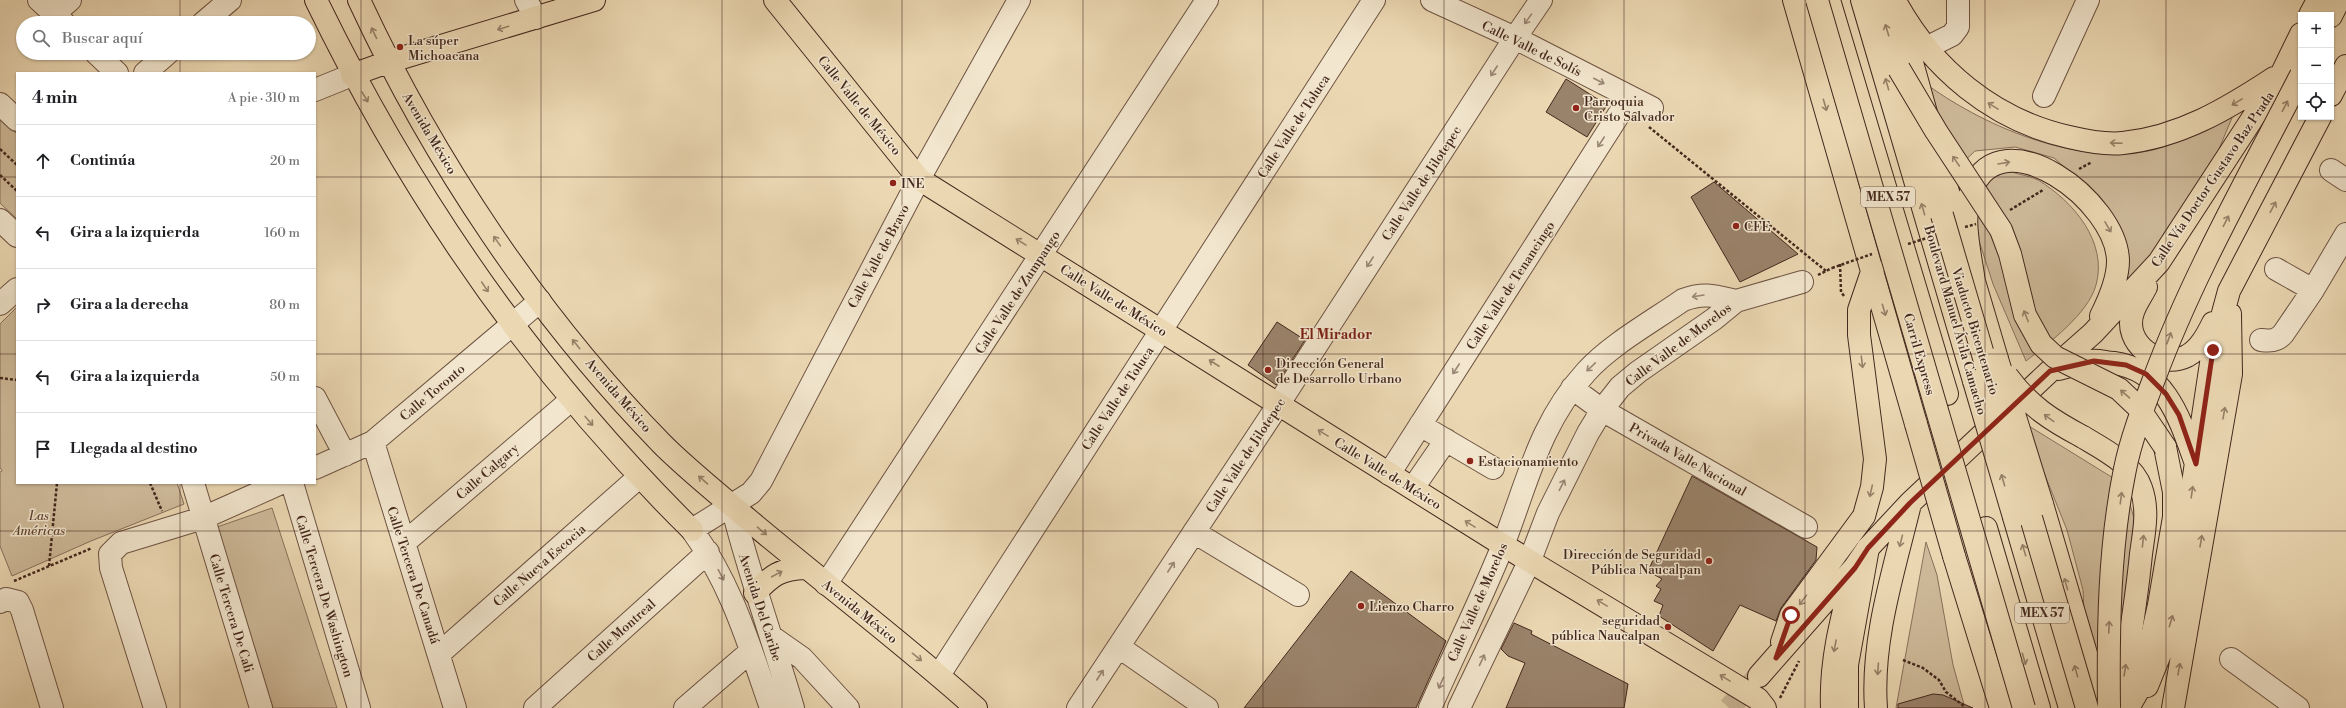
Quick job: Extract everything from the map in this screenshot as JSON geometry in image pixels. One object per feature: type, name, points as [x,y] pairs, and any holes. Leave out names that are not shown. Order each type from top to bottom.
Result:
[{"type":"main road","points":[[316,0],[352,76],[439,220],[512,326],[571,400],[639,477],[692,530]]},
{"type":"main road","name":"Avenida México","points":[[359,0],[388,62],[471,203],[540,301],[608,384],[663,445],[732,506],[805,568],[939,675],[976,708]]},
{"type":"main road","points":[[352,76],[531,9],[594,0]]},
{"type":"main road","name":"Calle Valle de México","points":[[775,0],[919,179],[1162,329],[1278,405],[1761,703]]},
{"type":"main road","points":[[1794,0],[1873,269],[1954,556],[2001,708]]},
{"type":"main road","points":[[1806,0],[1836,90],[2012,708]]},
{"type":"main road","name":"Carril Express","points":[[1817,0],[2024,708]]},
{"type":"main road","name":"MEX 57","points":[[1829,0],[2039,708]]},
{"type":"main road","name":"Boulevard Manuel Ávila Camacho","points":[[1862,0],[2070,708]]},
{"type":"main road","points":[[1889,0],[1926,48],[1962,84],[1994,107],[2030,126],[2090,142],[2121,143],[2183,129],[2291,74]]},
{"type":"main road","name":"Boulevard Manuel Ávila Camacho","points":[[1889,0],[2103,707]]},
{"type":"main road","name":"Viaducto Bicentenario","points":[[1889,0],[1899,69],[2103,707]]},
{"type":"main road","points":[[2312,12],[2318,0]]},
{"type":"main road","points":[[2333,12],[2339,0]]},
{"type":"main road","name":"Calle Vía Doctor Gustavo Baz Prada","points":[[1759,676],[1855,568],[1868,548],[1910,503],[2050,371],[2093,333],[2159,262],[2291,74],[2298,46]]},
{"type":"main road","points":[[2334,89],[2346,66]]},
{"type":"main road","points":[[1899,69],[1936,131],[2001,230],[2010,254],[2025,315],[2041,344],[2055,357],[2119,389],[2138,407],[2165,447],[2174,492],[2174,517],[2159,605],[2143,676],[2139,689],[2128,708]]},
{"type":"main road","points":[[2103,707],[2114,546],[2125,468],[2146,401],[2174,327],[2291,74]]},
{"type":"main road","points":[[2159,262],[2132,313],[2132,332],[2138,344],[2147,353],[2159,359],[2170,361],[2188,356],[2204,342],[2318,120]]},
{"type":"main road","points":[[1832,131],[1886,190]]},
{"type":"main road","points":[[1974,282],[1966,223],[1967,208],[1972,189],[1981,174],[1995,164],[2005,161],[2043,168],[2065,178],[2087,198],[2100,215],[2115,243],[2118,262],[2115,282],[2109,300],[2093,333]]},
{"type":"main road","points":[[1776,658],[1791,615],[1864,516],[1872,487],[1875,459],[1859,329],[1859,310],[1873,269]]},
{"type":"main road","points":[[2134,708],[2162,649],[2174,609],[2213,350],[2229,291]]},
{"type":"main road","points":[[2173,708],[2231,374],[2229,291]]},
{"type":"main road","points":[[1998,361],[2022,396],[2054,422],[2102,448],[2132,473],[2141,487],[2146,507],[2139,580],[2103,707]]},
{"type":"main road","points":[[2050,371],[2094,361],[2126,365],[2146,374],[2166,394],[2179,415],[2196,464]]},
{"type":"main road","points":[[1876,708],[1879,648],[1887,598],[1910,503]]},
{"type":"main road","points":[[1847,708],[1847,664],[1868,548]]},
{"type":"main road","points":[[755,593],[772,576],[780,571],[805,568]]},
{"type":"main road","points":[[1832,708],[1831,686],[1834,648],[1855,568]]},
{"type":"street","points":[[211,16],[230,0]]},
{"type":"street","name":"Calle Valle de Bravo","points":[[692,530],[751,493],[761,481],[919,179],[1019,0]]},
{"type":"street","name":"Calle Valle de Zumpango","points":[[826,584],[1207,0]]},
{"type":"street","name":"Calle Valle de Toluca","points":[[939,675],[1374,0]]},
{"type":"street","name":"Calle Valle de Solís","points":[[1432,0],[1515,38],[1627,102],[1652,108]]},
{"type":"street","name":"Calle Valle de Jilotepec","points":[[1078,708],[1278,405],[1515,38],[1542,0]]},
{"type":"street","points":[[1926,48],[1952,35],[1958,27],[1958,0]]},
{"type":"street","points":[[2044,96],[2088,0]]},
{"type":"street","points":[[103,60],[116,72]]},
{"type":"street","points":[[146,72],[160,60]]},
{"type":"street","points":[[316,90],[352,76]]},
{"type":"street","name":"Calle Valle de Tenancingo","points":[[1389,474],[1627,102]]},
{"type":"street","points":[[0,104],[16,119]]},
{"type":"street","points":[[0,220],[16,235]]},
{"type":"street","points":[[2261,340],[2271,341],[2280,338],[2313,290],[2346,234]]},
{"type":"street","points":[[2276,269],[2313,290]]},
{"type":"street","name":"Calle Valle de Morelos","points":[[1459,708],[1530,560],[1548,512],[1588,433],[1602,410],[1620,387],[1638,372],[1714,319],[1736,301],[1802,282]]},
{"type":"street","points":[[0,304],[16,289]]},
{"type":"street","name":"Calle Valle de Morelos","points":[[1430,708],[1503,545],[1520,495],[1553,415],[1572,388],[1601,357],[1683,300],[1698,295],[1714,295],[1736,301]]},
{"type":"street","name":"Calle Toronto","points":[[316,468],[373,442],[540,301]]},
{"type":"street","name":"Privada Valle Nacional","points":[[1572,388],[1602,410],[1806,527]]},
{"type":"street","points":[[316,400],[345,454]]},
{"type":"street","name":"Calle Calgary","points":[[404,543],[571,400]]},
{"type":"street","points":[[1420,425],[1493,468]]},
{"type":"street","points":[[1414,488],[1446,440]]},
{"type":"street","name":"Calle Tercera De Canadá","points":[[373,442],[440,653],[455,708]]},
{"type":"street","name":"Calle Nueva Escocia","points":[[440,653],[639,477]]},
{"type":"street","name":"Calle Tercera De Cali","points":[[193,484],[261,708]]},
{"type":"street","points":[[156,708],[110,568],[110,554],[121,543],[203,518],[279,484]]},
{"type":"street","name":"Calle Tercera De Washington","points":[[292,484],[358,708]]},
{"type":"street","points":[[1520,495],[1548,512]]},
{"type":"street","name":"Avenida Del Caribe","points":[[732,506],[755,593],[772,637],[793,708]]},
{"type":"street","name":"Avenida Del Caribe","points":[[692,530],[708,552],[734,602],[771,708]]},
{"type":"street","points":[[1194,532],[1298,595]]},
{"type":"street","name":"Calle Montreal","points":[[535,708],[708,552]]},
{"type":"street","points":[[734,602],[755,593]]},
{"type":"street","points":[[9,602],[22,610],[52,708]]},
{"type":"street","points":[[772,637],[802,658],[848,708]]},
{"type":"street","points":[[1119,647],[1208,708]]},
{"type":"street","points":[[685,708],[751,651]]},
{"type":"street","points":[[2231,659],[2298,708]]},
{"type":"path","points":[[1627,102],[1826,272]]},
{"type":"path","points":[[0,149],[16,164]]},
{"type":"path","points":[[0,175],[16,190]]},
{"type":"path","points":[[2007,212],[2065,178]]},
{"type":"path","points":[[1840,264],[1841,292]]},
{"type":"path","points":[[0,378],[16,380]]},
{"type":"path","points":[[49,566],[57,484]]},
{"type":"path","points":[[150,484],[164,517]]},
{"type":"path","points":[[1903,660],[1923,668],[1940,680],[1946,692],[1965,707]]},
{"type":"green space","points":[[1922,81],[1972,112],[2000,126],[2029,138],[2059,147],[2089,152],[2119,154],[2148,151],[2171,144],[2192,135],[2234,113],[2206,180],[2166,242],[2127,284],[2126,251],[2088,188],[2054,158],[2015,147],[1975,151],[1953,172]]},
{"type":"green space","points":[[0,118],[16,133],[16,218],[0,203]]},
{"type":"green space","points":[[2012,172],[2038,180],[2064,199],[2085,224],[2097,253],[2098,269],[2096,285],[2092,296],[2085,307],[2067,327],[2046,346],[2026,361],[1993,284],[1972,219],[1977,189],[1998,173]]},
{"type":"green space","name":"Las Américas","points":[[16,308],[16,484],[177,484],[184,504],[91,541],[12,576],[0,546],[0,472],[2,471],[0,467],[0,324]]},
{"type":"green space","points":[[2024,423],[2118,481],[2129,501],[2134,518],[2135,536],[2124,648],[2105,703],[2085,634],[2083,590],[2067,530]]},
{"type":"green space","points":[[272,508],[337,708],[273,708],[217,527]]},
{"type":"green space","points":[[1926,542],[1937,575],[1953,665],[1965,708],[1896,708]]},
{"type":"building","name":"Parroquia Cristo Salvador","points":[[1566,79],[1607,105],[1587,137],[1546,112]]},
{"type":"building","name":"CFE","points":[[1714,182],[1798,254],[1740,282],[1691,197]]},
{"type":"building","points":[[1277,322],[1305,340],[1276,385],[1248,365]]},
{"type":"building","name":"Dirección de Seguridad Pública Naucalpan","points":[[1692,476],[1817,547],[1816,560],[1781,608],[1776,621],[1740,605],[1713,651],[1659,616],[1663,605],[1654,601],[1661,589],[1656,586],[1662,579],[1648,571]]},
{"type":"building","name":"Lienzo Charro","points":[[1351,571],[1446,641],[1416,708],[1244,708]]},
{"type":"building","points":[[1514,623],[1532,631],[1531,634],[1628,684],[1624,708],[1506,708],[1525,663],[1508,656],[1501,649]]},
{"type":"building","points":[[1933,694],[1943,695],[1973,708],[1898,708],[1898,704]]},
{"type":"tunnel","points":[[1729,708],[1757,678]]},
{"type":"place","name":"La súper Michoacana","points":[[400,47]]},
{"type":"place","name":"Parroquia Cristo Salvador","points":[[1576,108]]},
{"type":"place","name":"INE","points":[[893,183]]},
{"type":"place","name":"CFE","points":[[1736,226]]},
{"type":"place","name":"Dirección General de Desarrollo Urbano","points":[[1268,370]]},
{"type":"place","name":"Estacionamiento","points":[[1470,461]]},
{"type":"place","name":"Dirección de Seguridad Pública Naucalpan","points":[[1709,561]]},
{"type":"place","name":"Lienzo Charro","points":[[1361,606]]},
{"type":"place","name":"seguridad pública Naucalpan","points":[[1668,627]]},
{"type":"district","name":"El Mirador","points":[[1336,334]]},
{"type":"route","points":[[1791,615],[1776,658],[1802,626],[1855,568],[1868,548],[1910,503],[2050,371],[2094,361],[2126,365],[2146,374],[2166,394],[2179,415],[2196,464],[2213,350]]}]
